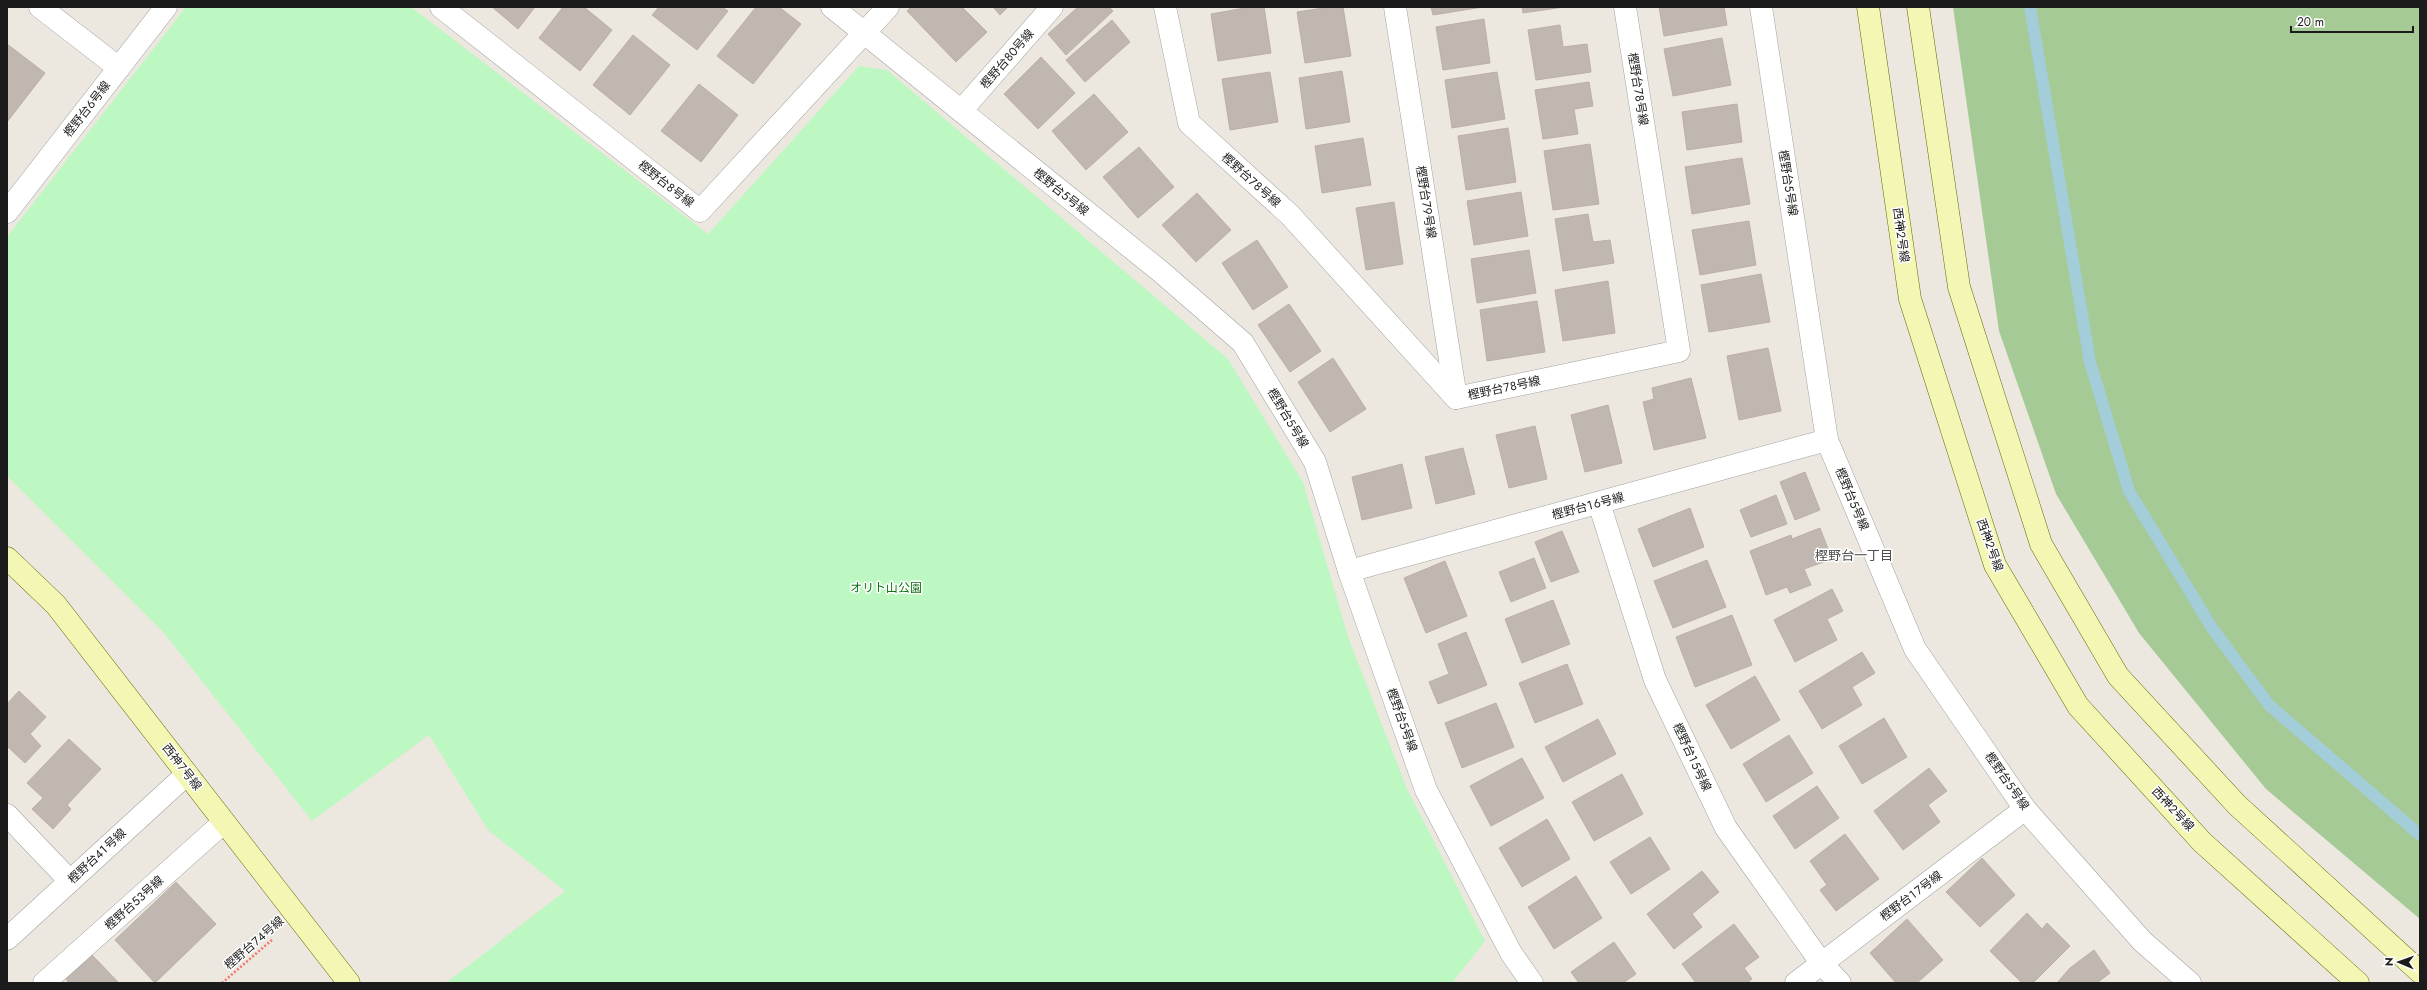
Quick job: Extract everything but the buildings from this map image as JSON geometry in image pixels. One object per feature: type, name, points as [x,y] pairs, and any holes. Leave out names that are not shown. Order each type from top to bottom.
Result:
[{"type":"street","points":[[40,7],[119,68]]},
{"type":"street","name":"樫野台６号線","points":[[7,212],[166,7]]},
{"type":"street","name":"樫野台８号線","points":[[441,7],[700,211],[864,32]]},
{"type":"street","name":"樫野台５号線","points":[[832,7],[1160,271],[1244,343],[1315,462],[1349,571],[1426,790],[1511,953],[1532,983]]},
{"type":"street","points":[[864,32],[888,7]]},
{"type":"street","name":"樫野台８０号線","points":[[961,111],[1052,7]]},
{"type":"street","name":"樫野台７８号線","points":[[1165,7],[1189,123],[1290,215],[1456,398],[1679,351],[1625,7]]},
{"type":"street","name":"樫野台７９号線","points":[[1395,7],[1456,398]]},
{"type":"street","name":"樫野台５号線","points":[[1761,7],[1827,440],[1915,649],[2025,809],[2142,941],[2190,983]]},
{"type":"street","name":"西神２号線","points":[[1868,7],[1910,299],[1995,565],[2078,706],[2202,842],[2358,983]]},
{"type":"street","points":[[1918,7],[1959,287],[2041,544],[2118,676],[2237,805],[2420,972]]},
{"type":"street","name":"樫野台１６号線","points":[[1349,571],[1827,440]]},
{"type":"street","name":"樫野台１５号線","points":[[1599,502],[1655,680],[1722,821],[1822,964],[1840,983]]},
{"type":"street","name":"西神７号線","points":[[7,558],[56,605],[349,983]]},
{"type":"street","name":"樫野台４１号線","points":[[7,939],[187,774]]},
{"type":"street","name":"樫野台１７号線","points":[[1796,983],[2025,809]]},
{"type":"street","points":[[7,815],[70,881]]},
{"type":"street","name":"樫野台５３号線","points":[[44,983],[224,822]]},
{"type":"path","name":"樫野台７４号線","points":[[222,983],[298,917]]},
{"type":"green space","name":"オリト山公園","points":[[186,7],[411,7],[708,234],[859,66],[887,70],[1228,359],[1303,482],[1348,637],[1407,789],[1485,941],[1452,983],[446,983],[565,891],[488,830],[429,735],[312,821],[164,633],[7,476],[7,237]]},
{"type":"green space","points":[[1953,7],[2420,7],[2420,919],[2266,789],[2139,633],[2056,494],[1999,331]]},
{"type":"waterway","points":[[2030,7],[2090,362],[2129,491],[2212,628],[2269,705],[2420,835]]},
{"type":"district","name":"樫野台一丁目","points":[[1854,555]]}]
